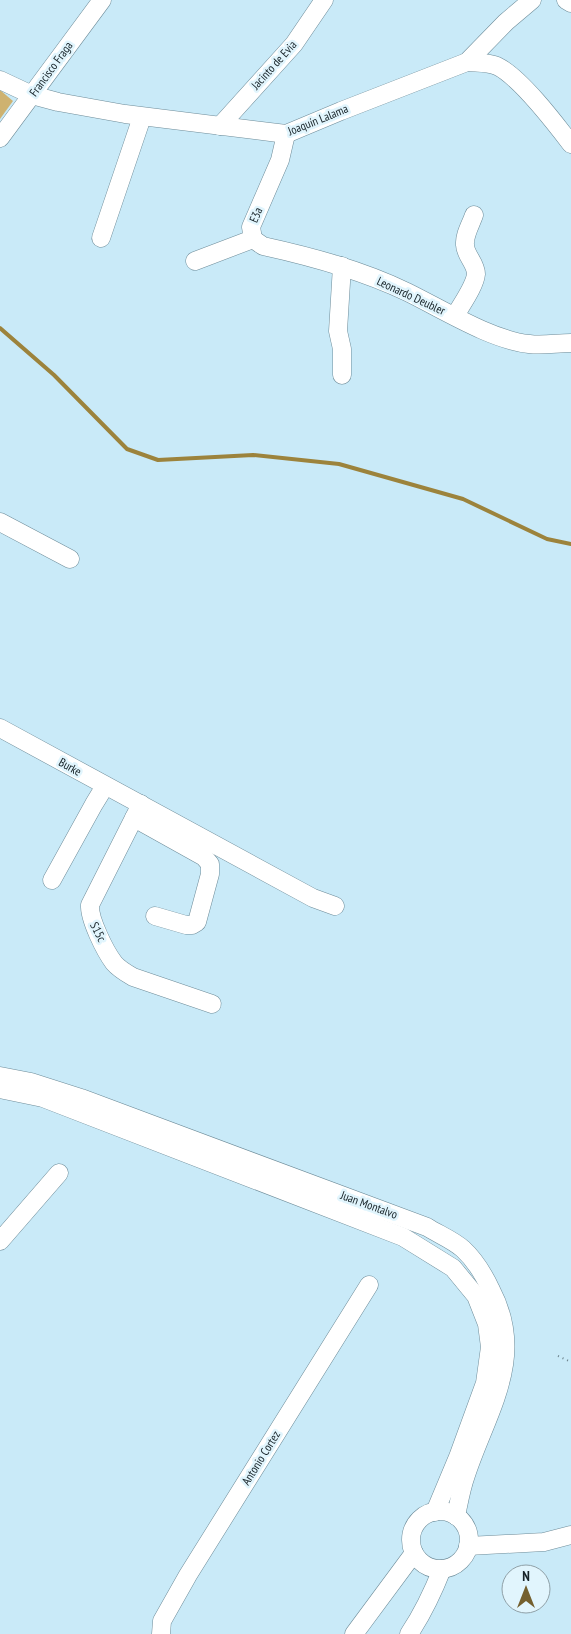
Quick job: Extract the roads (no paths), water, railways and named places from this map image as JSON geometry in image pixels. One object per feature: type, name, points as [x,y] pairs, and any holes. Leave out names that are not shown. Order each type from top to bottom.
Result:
[{"type":"street","name":"Francisco Fraga","points":[[0,138],[102,0]]},
{"type":"street","name":"Jacinto de Evia","points":[[220,126],[294,44],[324,0]]},
{"type":"street","points":[[466,62],[506,22],[532,0]]},
{"type":"street","points":[[566,0],[571,3]]},
{"type":"street","name":"Joaquín Lalama","points":[[0,80],[32,95],[58,102],[142,116],[286,134],[466,62],[484,63],[497,66],[511,76],[544,110],[571,144]]},
{"type":"street","points":[[101,238],[142,116]]},
{"type":"street","name":"E3a","points":[[195,261],[253,239],[251,227],[280,160],[286,134]]},
{"type":"street","points":[[455,316],[476,274],[465,245],[474,215]]},
{"type":"street","name":"Leonardo Deubler","points":[[253,239],[263,246],[342,266],[407,292],[509,340],[530,344],[571,343]]},
{"type":"street","points":[[342,266],[338,331],[342,349],[342,375]]},
{"type":"street","points":[[0,522],[70,559]]},
{"type":"street","name":"Burke","points":[[0,728],[105,786],[137,811]]},
{"type":"street","points":[[52,880],[105,786]]},
{"type":"street","points":[[137,811],[313,898],[335,906]]},
{"type":"street","points":[[137,811],[204,857],[210,864],[210,874],[197,922],[192,925],[186,925],[155,916]]},
{"type":"street","name":"S15c","points":[[137,811],[90,905],[91,919],[114,963],[122,971],[132,977],[212,1004]]},
{"type":"street","name":"Juan Montalvo","points":[[0,1076],[31,1082],[61,1098],[404,1236],[453,1268],[476,1296],[487,1324],[490,1347],[485,1383],[458,1457],[435,1512]]},
{"type":"street","name":"Juan Montalvo","points":[[0,1089],[43,1098],[61,1098],[427,1227],[462,1249],[482,1273],[500,1305],[506,1330],[506,1361],[500,1388],[466,1474],[456,1516]]},
{"type":"street","points":[[0,1240],[59,1174]]},
{"type":"street","name":"Antonio Cortez","points":[[161,1634],[162,1621],[188,1575],[369,1285]]},
{"type":"street","points":[[435,1512],[446,1512],[456,1516],[464,1524],[468,1535],[468,1546],[465,1555],[451,1567],[442,1569],[431,1567],[421,1562],[414,1553],[411,1543],[412,1532],[417,1522],[425,1515],[435,1512]]},
{"type":"street","points":[[468,1546],[544,1542],[571,1535]]},
{"type":"street","points":[[354,1634],[414,1553]]},
{"type":"street","points":[[409,1634],[431,1597],[442,1569]]},
{"type":"waterway","points":[[0,328],[54,375],[127,449],[158,460],[253,455],[339,464],[463,499],[547,539],[571,544]]}]
